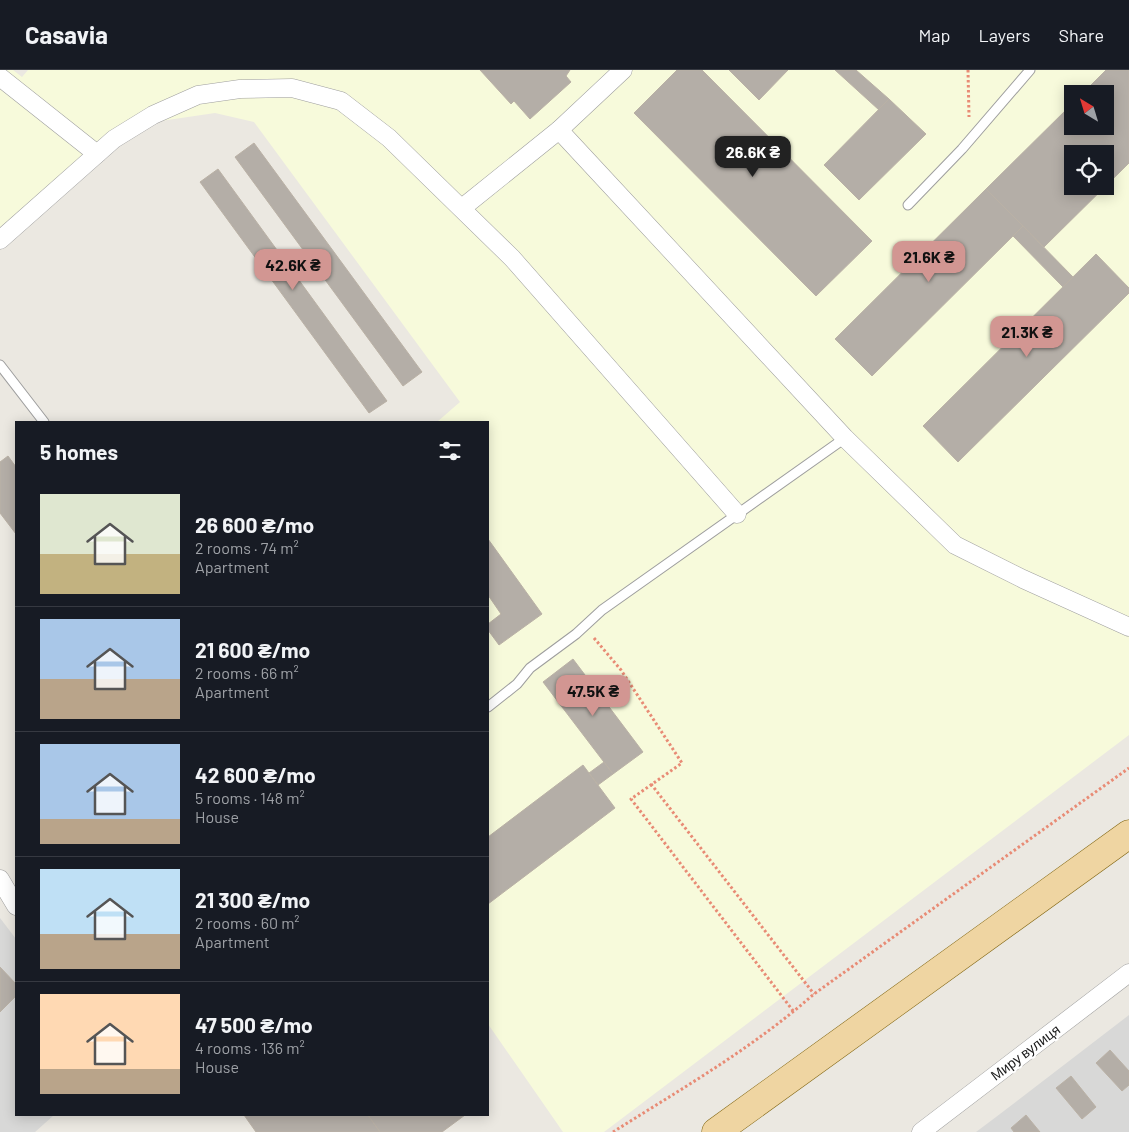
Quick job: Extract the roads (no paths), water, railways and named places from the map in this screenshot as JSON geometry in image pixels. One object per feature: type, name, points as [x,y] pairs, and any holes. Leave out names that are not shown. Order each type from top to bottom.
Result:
[{"type":"main road","points":[[716,1132],[1129,834]]},
{"type":"street","points":[[462,208],[558,130],[623,70]]},
{"type":"street","points":[[0,77],[97,154]]},
{"type":"street","points":[[0,240],[114,139],[153,115],[198,95],[240,89],[292,88],[341,101],[389,138],[518,265],[737,514]]},
{"type":"street","points":[[558,130],[845,438],[955,545],[1129,627]]},
{"type":"street","points":[[0,879],[15,904]]},
{"type":"street","name":"Миру вулиця","points":[[921,1132],[1129,973]]},
{"type":"lane","points":[[908,205],[1030,70]]},
{"type":"lane","points":[[0,365],[43,421]]},
{"type":"lane","points":[[489,706],[518,684],[530,668],[602,610],[845,438]]}]
